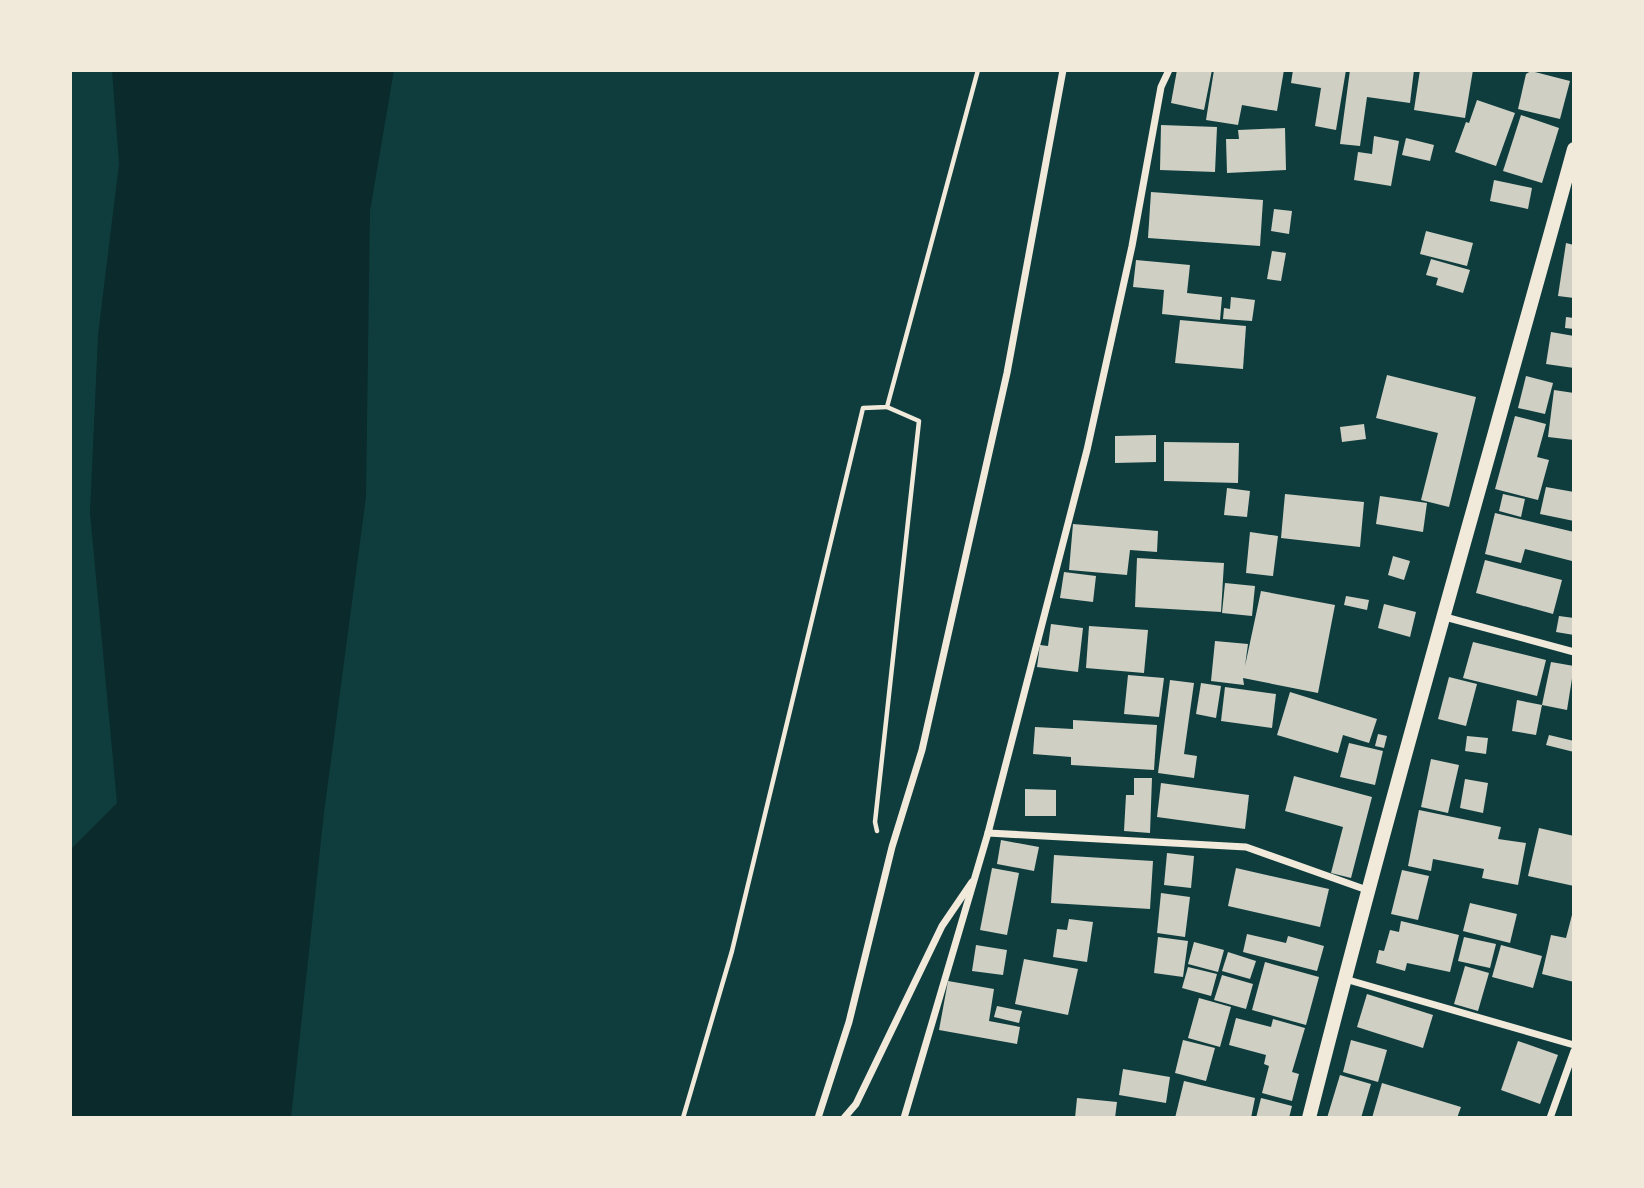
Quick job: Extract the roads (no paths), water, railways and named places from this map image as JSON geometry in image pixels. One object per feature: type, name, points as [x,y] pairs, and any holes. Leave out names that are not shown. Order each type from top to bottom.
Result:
[{"type":"main road","points":[[1309,1118],[1367,890],[1574,149]]},
{"type":"street","points":[[818,1118],[849,1023],[886,869],[922,750],[1007,373],[1063,70]]},
{"type":"street","points":[[904,1118],[988,833],[1087,450],[1132,246],[1161,87],[1169,70]]},
{"type":"street","points":[[1445,617],[1574,652]]},
{"type":"street","points":[[988,833],[1246,846],[1367,890]]},
{"type":"street","points":[[844,1118],[856,1104],[942,926],[976,876]]},
{"type":"street","points":[[1344,979],[1574,1045]]},
{"type":"street","points":[[1550,1118],[1574,1051]]},
{"type":"water","points":[[112,70],[394,70],[370,211],[366,497],[324,813],[291,1118],[70,1118],[70,850],[117,803],[90,513],[98,335],[119,164]]}]
